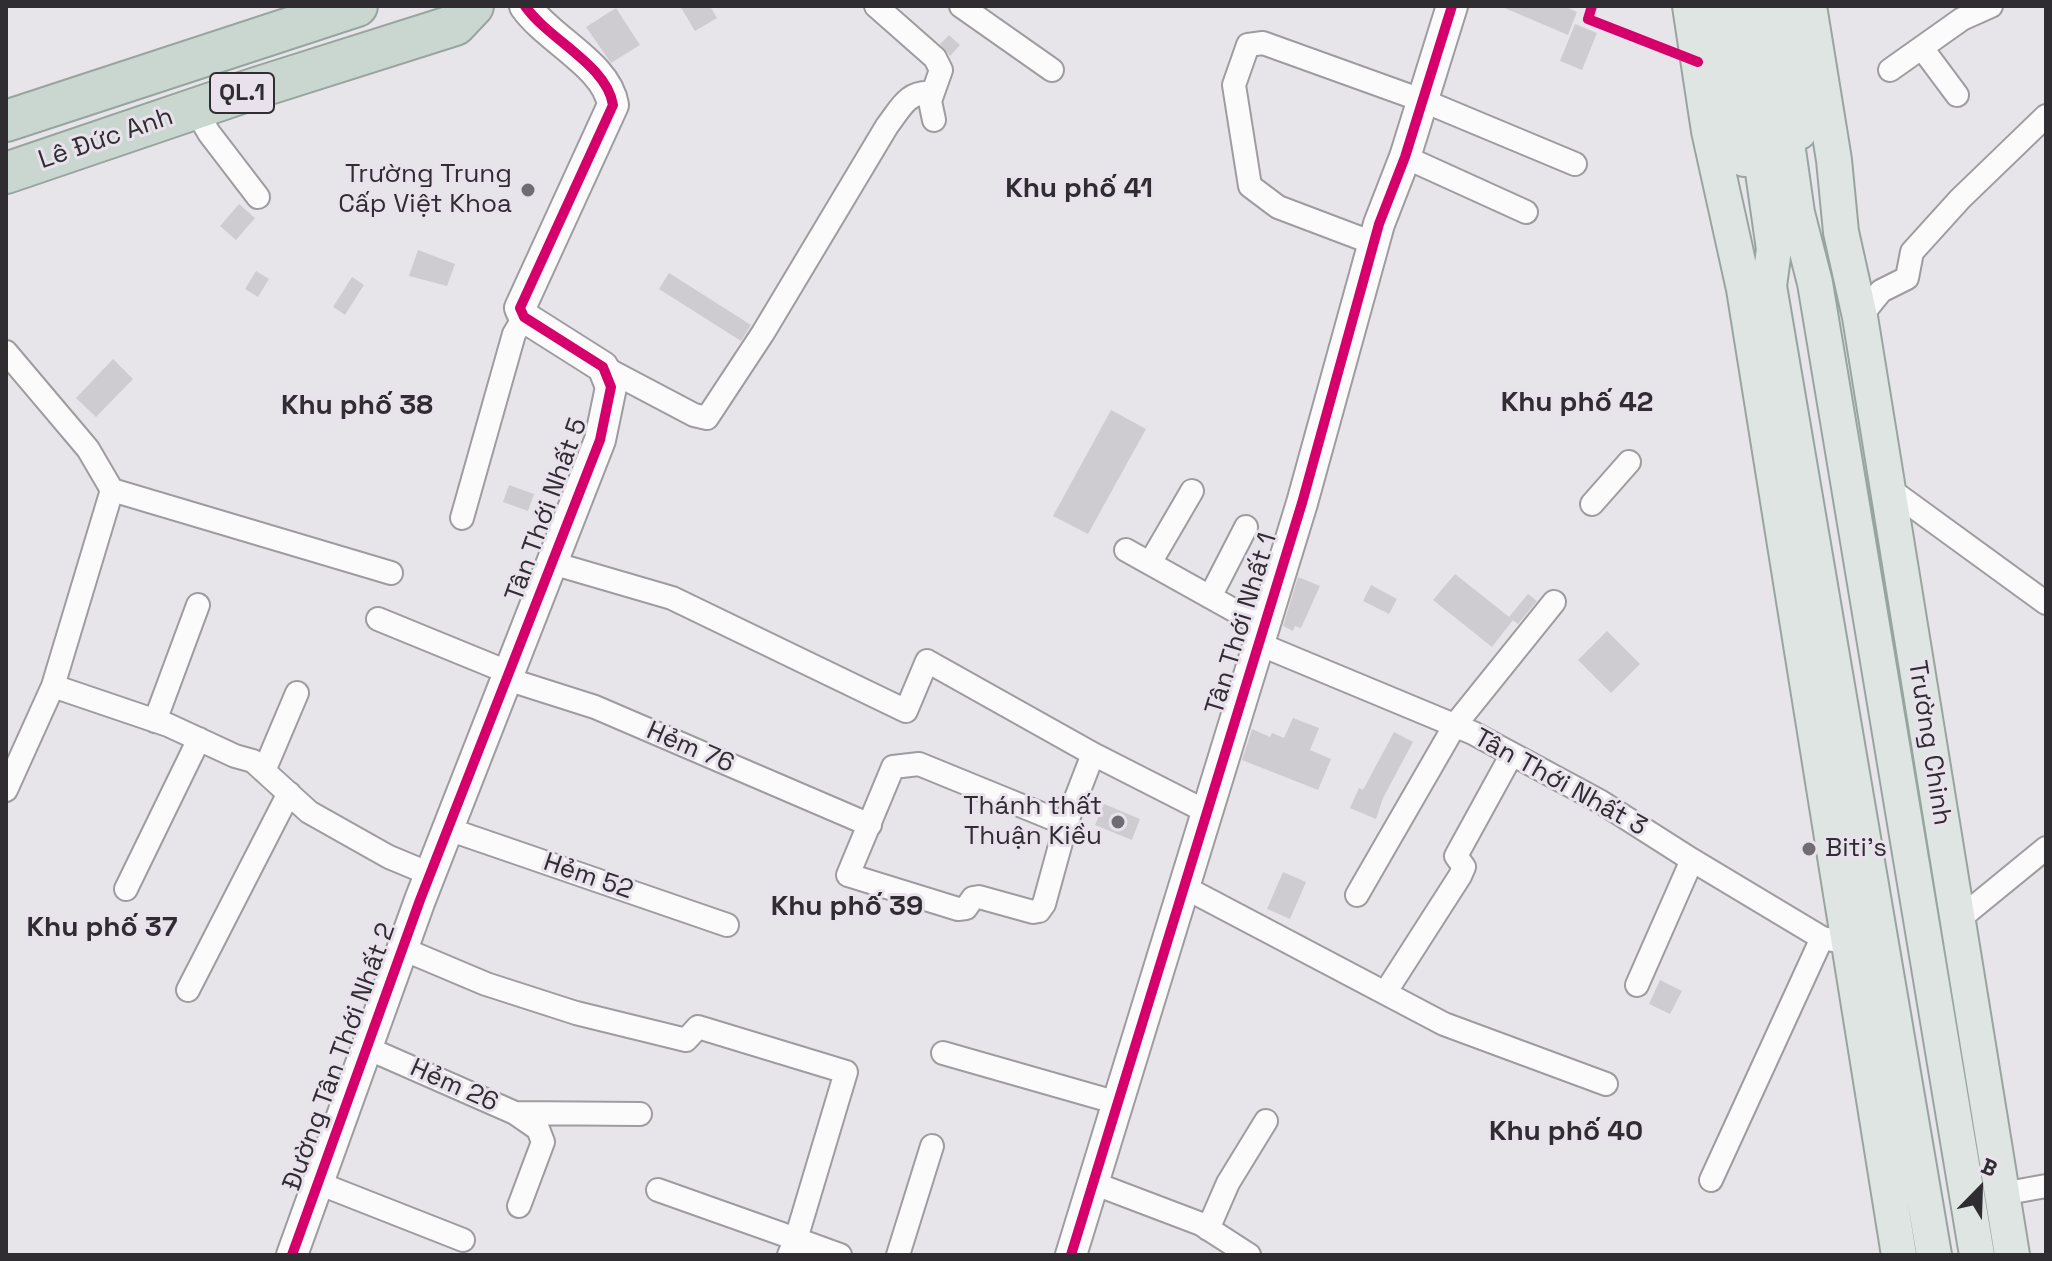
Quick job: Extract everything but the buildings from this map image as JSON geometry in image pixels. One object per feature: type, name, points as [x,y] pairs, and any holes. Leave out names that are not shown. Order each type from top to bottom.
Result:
[{"type":"highway","points":[[6,100],[281,6]]},
{"type":"highway","name":"Lê Đức Anh","points":[[6,121],[357,6]]},
{"type":"highway","name":"Lê Đức Anh","points":[[6,153],[447,6]]},
{"type":"highway","name":"Lê Đức Anh","points":[[6,173],[455,25],[473,6]]},
{"type":"main road","name":"Trường Chinh","points":[[1690,6],[1709,131],[1738,261],[1794,592],[1824,797],[1836,940],[1899,1255]]},
{"type":"main road","points":[[1716,6],[1769,286]]},
{"type":"main road","name":"Trường Chinh","points":[[1748,6],[1758,71],[1760,151],[1774,249],[1769,286],[1934,1255]]},
{"type":"main road","points":[[1776,6],[1804,158],[1815,283]]},
{"type":"main road","name":"Trường Chinh","points":[[1809,6],[1834,160],[1841,232],[1860,317],[2012,1255]]},
{"type":"main road","name":"Trường Chinh","points":[[1758,71],[1788,150],[1797,213],[1815,283],[1977,1255]]},
{"type":"main road","name":"Trường Chinh","points":[[1838,409],[1835,299],[1841,232]]},
{"type":"main road","name":"Trường Chinh","points":[[1738,261],[1763,304],[1778,339]]},
{"type":"street","points":[[525,6],[566,48],[595,71],[611,90],[613,105],[520,308],[524,317],[603,367],[694,415],[707,418],[763,333],[887,126],[905,101],[919,92],[932,93]]},
{"type":"street","points":[[876,6],[935,58],[941,70],[932,93],[930,112],[934,120]]},
{"type":"street","points":[[961,6],[1052,70]]},
{"type":"street","points":[[1890,70],[1962,19],[1991,6]]},
{"type":"street","name":"Tân Thới Nhất 1","points":[[1071,1255],[1302,503],[1373,243],[1424,101],[1446,8]]},
{"type":"street","points":[[1373,243],[1278,207],[1250,186],[1234,85],[1248,45],[1263,43],[1424,101],[1575,164]]},
{"type":"street","points":[[1922,48],[1957,95]]},
{"type":"street","points":[[195,109],[209,133],[258,197]]},
{"type":"street","points":[[1860,317],[1881,291],[1907,278],[1912,252],[1960,199],[2046,116]]},
{"type":"street","points":[[1405,157],[1526,212]]},
{"type":"street","points":[[462,518],[514,334],[524,317]]},
{"type":"street","points":[[6,352],[88,449],[112,490],[391,573]]},
{"type":"street","name":"Tân Thới Nhất 5","points":[[430,874],[600,440],[611,387],[603,367]]},
{"type":"street","points":[[1592,504],[1629,462]]},
{"type":"street","points":[[1888,488],[2046,603]]},
{"type":"street","points":[[6,790],[53,686],[112,490]]},
{"type":"street","points":[[1150,563],[1192,491]]},
{"type":"street","points":[[1210,597],[1246,527]]},
{"type":"street","name":"Tân Thới Nhất 3","points":[[1126,550],[1210,597],[1261,635],[1512,754],[1601,802],[1692,860],[1836,940]]},
{"type":"street","points":[[552,563],[672,598],[906,711],[927,661],[1093,754],[1207,812]]},
{"type":"street","points":[[1357,895],[1455,725],[1554,602]]},
{"type":"street","points":[[155,721],[198,605]]},
{"type":"street","name":"Hẻm 76","points":[[378,619],[508,676],[595,707],[870,825]]},
{"type":"street","points":[[53,686],[155,721],[253,761],[309,812],[389,857],[430,874]]},
{"type":"street","points":[[264,771],[297,693]]},
{"type":"street","points":[[126,889],[199,739]]},
{"type":"street","points":[[1066,824],[919,764],[893,767],[848,875],[958,909],[966,908],[973,898],[979,897],[1039,911],[1044,904],[1066,824],[1093,754]]},
{"type":"street","points":[[1385,993],[1460,876],[1464,867],[1456,856],[1512,754]]},
{"type":"street","points":[[188,990],[289,793]]},
{"type":"street","name":"Hẻm 52","points":[[448,829],[727,925]]},
{"type":"street","points":[[1958,920],[2046,848]]},
{"type":"street","points":[[1637,985],[1692,860]]},
{"type":"street","name":"Đường Tân Thới Nhất 2","points":[[292,1255],[430,874]]},
{"type":"street","points":[[1184,887],[1444,1024],[1606,1084]]},
{"type":"street","points":[[1711,1180],[1836,940]]},
{"type":"street","points":[[403,949],[486,984],[576,1013],[686,1040],[698,1027],[846,1072],[792,1247]]},
{"type":"street","name":"Hẻm 26","points":[[367,1048],[515,1113],[640,1114]]},
{"type":"street","points":[[943,1053],[1118,1103]]},
{"type":"street","points":[[515,1113],[538,1129],[543,1142],[519,1206]]},
{"type":"street","points":[[1208,1229],[1230,1180],[1266,1121]]},
{"type":"street","points":[[898,1255],[932,1146]]},
{"type":"street","points":[[318,1183],[463,1240]]},
{"type":"street","points":[[1093,1183],[1208,1229],[1249,1255]]},
{"type":"street","points":[[2002,1194],[2046,1186]]},
{"type":"street","points":[[658,1190],[792,1247],[840,1255]]},
{"type":"cycle path","points":[[292,1255],[420,900],[600,440],[611,387],[603,367],[524,317],[520,308],[613,105],[600,77],[525,6]]},
{"type":"cycle path","points":[[1071,1255],[1302,503],[1379,224],[1405,157],[1452,6]]},
{"type":"cycle path","points":[[1592,6],[1588,19],[1698,62]]},
{"type":"place","name":"Trường Trung Cấp Việt Khoa","points":[[528,190]]},
{"type":"place","name":"Thánh thất Thuận Kiều","points":[[1118,822]]},
{"type":"place","name":"Biti's","points":[[1809,849]]},
{"type":"district","name":"Khu phố 41","points":[[1079,189]]},
{"type":"district","name":"Khu phố 42","points":[[1577,403]]},
{"type":"district","name":"Khu phố 38","points":[[357,406]]},
{"type":"district","name":"Khu phố 39","points":[[847,907]]},
{"type":"district","name":"Khu phố 37","points":[[102,928]]},
{"type":"district","name":"Khu phố 40","points":[[1566,1132]]}]
